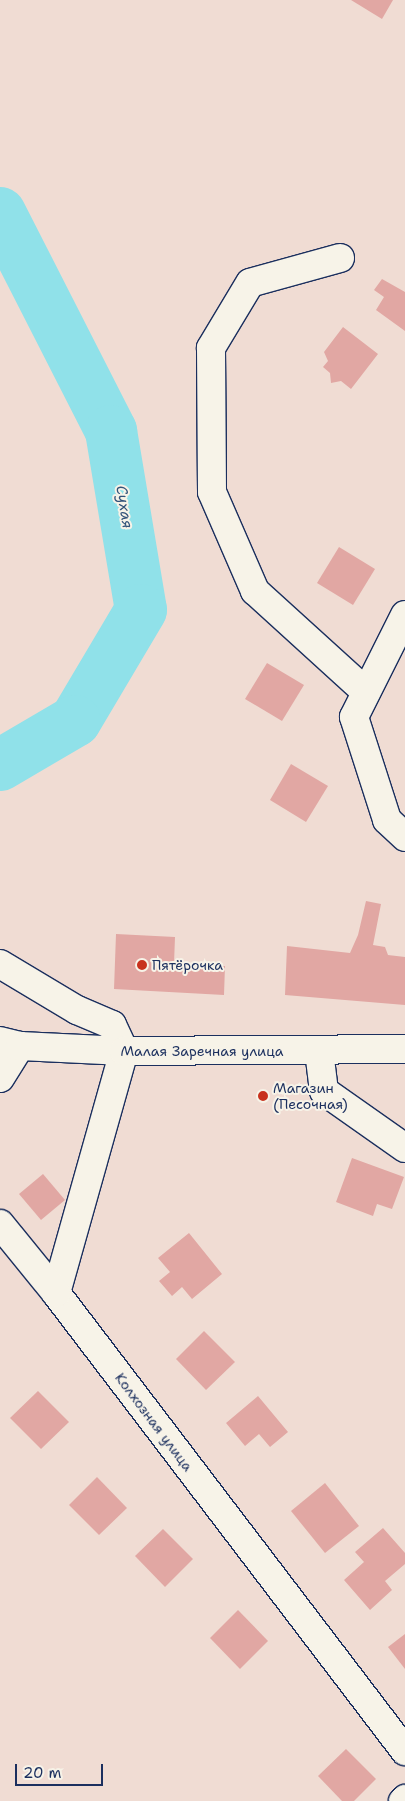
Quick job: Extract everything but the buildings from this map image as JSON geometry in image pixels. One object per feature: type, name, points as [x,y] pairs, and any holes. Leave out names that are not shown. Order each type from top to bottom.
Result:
[{"type":"street","points":[[340,258],[250,283],[211,348],[212,492],[255,591],[366,692]]},
{"type":"street","points":[[405,615],[354,717],[387,820],[405,837]]},
{"type":"street","points":[[0,964],[76,1010],[112,1025],[124,1051],[56,1293]]},
{"type":"street","points":[[0,1078],[10,1043]]},
{"type":"street","name":"Малая Заречная улица","points":[[10,1043],[124,1051],[405,1050]]},
{"type":"street","points":[[319,1051],[324,1091],[405,1148]]},
{"type":"street","name":"Колхозная улица","points":[[0,1224],[56,1293],[405,1751]]},
{"type":"waterway","name":"Сухая","points":[[0,213],[111,431],[141,610],[75,721],[0,765]]},
{"type":"place","name":"Пятёрочка","points":[[142,965]]},
{"type":"place","name":"Магазин (Песочная)","points":[[263,1096]]}]
